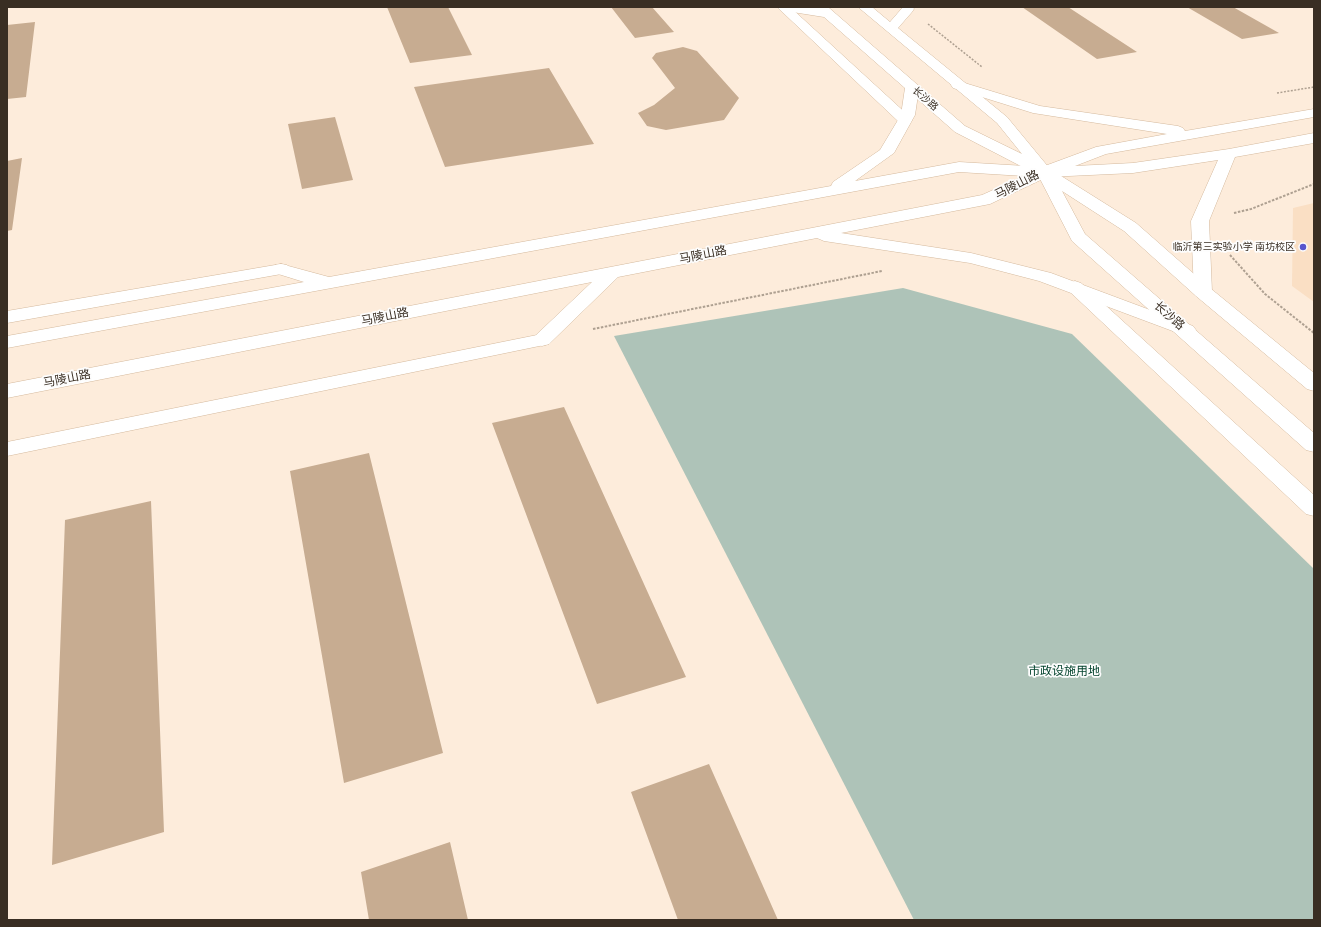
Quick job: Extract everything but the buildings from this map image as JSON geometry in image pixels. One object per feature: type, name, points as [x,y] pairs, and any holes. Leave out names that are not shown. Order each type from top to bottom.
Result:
[{"type":"main road","points":[[783,7],[905,120]]},
{"type":"main road","points":[[786,7],[824,11]]},
{"type":"main road","name":"长沙路","points":[[864,7],[1002,120],[1044,172],[1078,237],[1186,330],[1314,444]]},
{"type":"main road","points":[[890,29],[907,8]]},
{"type":"main road","name":"长沙路","points":[[824,11],[960,129],[1044,172],[1130,227],[1203,292],[1314,384]]},
{"type":"main road","points":[[958,85],[1038,110],[1199,135]]},
{"type":"main road","points":[[832,190],[886,153],[908,115],[912,88]]},
{"type":"main road","points":[[1044,172],[1102,150],[1199,135],[1314,114]]},
{"type":"main road","points":[[1044,172],[1133,168],[1229,154],[1314,138]]},
{"type":"main road","points":[[1203,292],[1200,221],[1229,154]]},
{"type":"main road","name":"马陵山路","points":[[7,342],[959,166],[1044,172]]},
{"type":"main road","name":"马陵山路","points":[[7,391],[991,198],[1044,172]]},
{"type":"main road","points":[[809,234],[971,258],[1045,276],[1186,330]]},
{"type":"main road","points":[[7,317],[281,269],[328,283]]},
{"type":"main road","points":[[7,448],[542,340],[612,272]]},
{"type":"main road","points":[[1075,287],[1314,508]]},
{"type":"path","points":[[907,8],[982,66]]},
{"type":"path","points":[[1200,221],[1251,209],[1314,184]]},
{"type":"path","points":[[1230,255],[1265,294],[1314,333]]},
{"type":"path","points":[[589,330],[884,270]]},
{"type":"shaded area","name":"临沂第三实验小学 南坊校区","points":[[1314,203],[1314,302],[1292,286],[1293,208]]},
{"type":"green space","name":"市政设施用地","points":[[903,288],[1072,334],[1314,569],[1314,920],[914,920],[614,336]]},
{"type":"place","name":"临沂第三实验小学 南坊校区","points":[[1303,247]]}]
